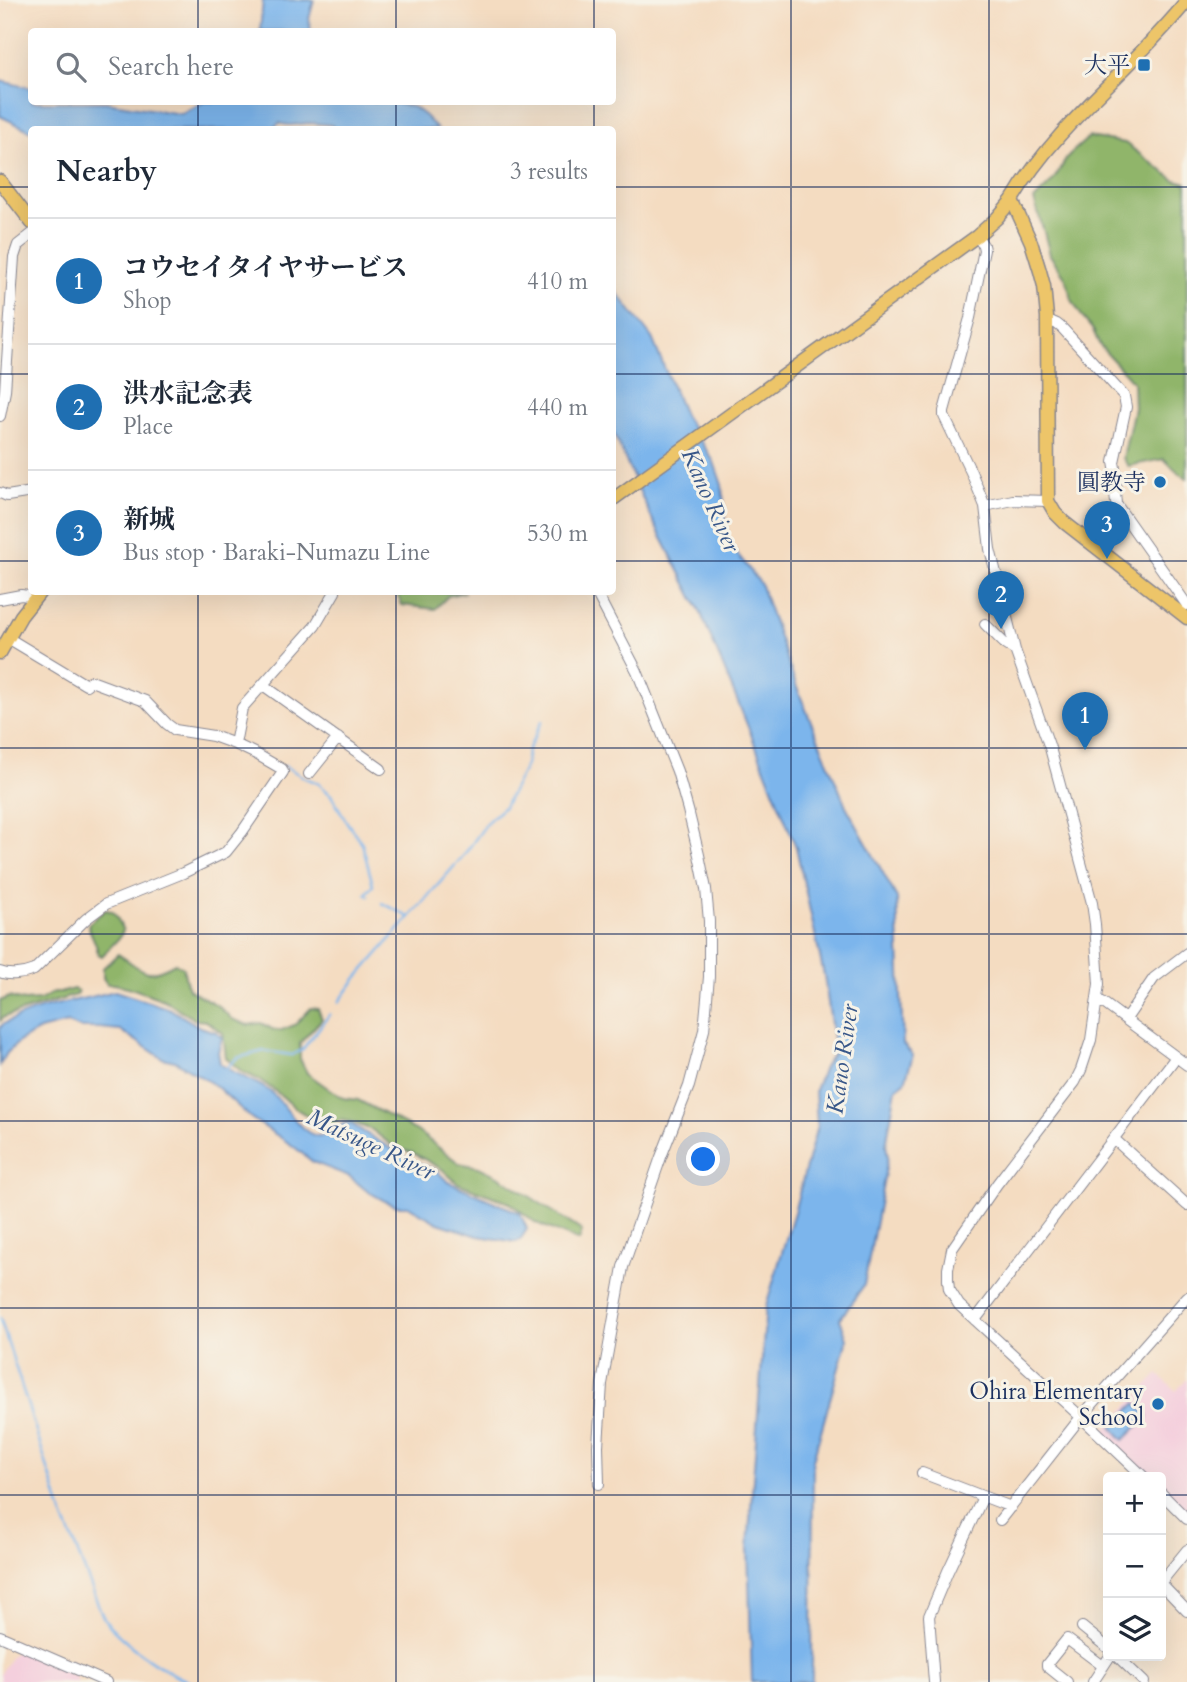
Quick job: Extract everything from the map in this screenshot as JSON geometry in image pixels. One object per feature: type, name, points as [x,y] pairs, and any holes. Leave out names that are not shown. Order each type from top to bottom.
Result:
[{"type":"main road","points":[[616,497],[977,236],[1013,200],[1054,142],[1149,45],[1187,1]]},
{"type":"main road","points":[[0,181],[5,194],[28,219]]},
{"type":"main road","points":[[1013,200],[1040,271],[1048,320],[1048,501],[1065,523],[1187,618]]},
{"type":"main road","points":[[0,653],[36,595]]},
{"type":"street","points":[[977,236],[984,250],[970,318],[944,416],[985,506],[990,550],[1015,650],[1050,748],[1092,903],[1096,924],[1099,984],[1091,1040],[1075,1082],[997,1184],[952,1249],[948,1269],[949,1289],[959,1305],[1139,1472]]},
{"type":"street","points":[[0,416],[5,391],[14,257],[18,245],[28,237]]},
{"type":"street","points":[[1048,320],[1063,329],[1124,397],[1126,407],[1114,462],[1117,479],[1116,504],[1187,605]]},
{"type":"street","points":[[0,493],[7,496],[28,493]]},
{"type":"street","points":[[985,506],[1013,500],[1048,501]]},
{"type":"street","points":[[0,599],[28,595]]},
{"type":"street","points":[[234,744],[242,708],[315,625],[333,595]]},
{"type":"street","points":[[598,595],[637,671],[677,771],[699,855],[709,921],[709,977],[704,1030],[689,1086],[661,1157],[624,1267],[602,1384],[598,1447],[599,1484]]},
{"type":"street","points":[[985,624],[1003,643],[1015,650]]},
{"type":"street","points":[[0,972],[5,974],[34,970],[86,919],[106,904],[183,873],[226,852],[284,772],[234,744],[213,736],[175,730],[145,701],[91,681],[86,685],[8,639]]},
{"type":"street","points":[[263,685],[381,769]]},
{"type":"street","points":[[309,774],[338,738]]},
{"type":"street","points":[[1126,1019],[1154,978],[1187,953]]},
{"type":"street","points":[[1098,999],[1187,1065]]},
{"type":"street","points":[[975,1320],[1176,1057]]},
{"type":"street","points":[[1114,1139],[1187,1205]]},
{"type":"street","points":[[1000,1520],[1082,1417],[1187,1297]]},
{"type":"street","points":[[922,1473],[1011,1507]]},
{"type":"street","points":[[934,1682],[929,1616],[983,1497]]},
{"type":"street","points":[[1166,1498],[1187,1519]]},
{"type":"street","points":[[1166,1577],[1187,1550]]},
{"type":"street","points":[[1166,1588],[1187,1611]]},
{"type":"street","points":[[1082,1627],[1103,1644]]},
{"type":"street","points":[[0,1636],[106,1682]]},
{"type":"street","points":[[1067,1682],[1047,1664],[1069,1638],[1103,1666]]},
{"type":"street","points":[[1093,1682],[1106,1661]]},
{"type":"street","points":[[1121,1661],[1144,1682]]},
{"type":"shaded area","points":[[1158,1374],[1176,1391],[1187,1379],[1187,1512],[1166,1492],[1166,1472],[1145,1472],[1103,1432]]},
{"type":"shaded area","points":[[21,1651],[76,1677],[76,1682],[0,1682],[0,1675],[11,1656]]},
{"type":"green space","points":[[1089,137],[1125,143],[1175,180],[1187,183],[1187,478],[1164,459],[1128,466],[1123,458],[1134,408],[1133,382],[1100,346],[1093,330],[1072,300],[1065,277],[1050,255],[1034,200],[1052,182],[1069,155]]},
{"type":"green space","points":[[397,595],[452,595],[435,609],[402,605]]},
{"type":"green space","points":[[105,910],[112,911],[123,931],[102,956],[98,954],[88,925]]},
{"type":"green space","points":[[118,954],[140,969],[150,972],[175,963],[183,968],[188,989],[217,1005],[232,1019],[248,1025],[261,1023],[274,1030],[282,1030],[296,1024],[311,1008],[318,1009],[322,1019],[300,1043],[300,1059],[307,1073],[343,1098],[358,1100],[417,1131],[459,1163],[479,1167],[502,1178],[582,1231],[579,1241],[536,1223],[510,1203],[457,1183],[442,1169],[413,1153],[394,1147],[372,1130],[340,1120],[327,1128],[295,1108],[260,1080],[242,1072],[226,1058],[223,1033],[206,1021],[196,1020],[164,1000],[128,987],[107,984],[103,978],[103,968]]},
{"type":"green space","points":[[73,989],[78,991],[76,995],[4,1017],[0,1021],[0,1001],[9,997],[24,1001],[40,1000],[54,992]]},
{"type":"water","points":[[263,0],[314,0],[309,19],[310,28],[260,28]]},
{"type":"water","points":[[0,81],[28,87],[28,105],[125,105],[181,114],[198,105],[403,105],[413,107],[434,126],[279,123],[276,126],[28,126],[28,130],[0,116]]},
{"type":"water","name":"Kano River","points":[[616,291],[652,338],[684,415],[714,462],[722,485],[728,542],[760,583],[797,688],[846,806],[897,898],[903,1044],[913,1055],[905,1082],[896,1089],[886,1145],[888,1157],[864,1285],[840,1319],[847,1339],[813,1460],[812,1682],[752,1682],[748,1547],[766,1306],[817,1126],[815,1090],[825,1065],[835,1051],[824,975],[796,847],[699,609],[652,519],[616,439]]},
{"type":"water","name":"Matsuge River","points":[[115,991],[170,1009],[200,1027],[216,1032],[222,1038],[218,1052],[220,1064],[268,1090],[310,1133],[319,1136],[330,1134],[343,1124],[351,1124],[401,1155],[437,1171],[448,1182],[520,1213],[527,1229],[516,1242],[478,1236],[438,1223],[408,1206],[397,1206],[385,1201],[349,1176],[313,1162],[251,1118],[216,1086],[175,1061],[162,1058],[120,1030],[80,1028],[67,1023],[40,1030],[21,1040],[7,1053],[0,1065],[2,1025],[30,1012]]},
{"type":"water","points":[[1136,1403],[1148,1416],[1124,1440],[1112,1427]]},
{"type":"waterway","points":[[339,1002],[464,855],[489,820],[504,807],[526,765],[527,752],[542,721]]},
{"type":"waterway","points":[[285,766],[318,783],[331,795],[362,843],[373,885],[366,894],[369,896]]},
{"type":"waterway","points":[[382,903],[409,917]]},
{"type":"waterway","points":[[225,1069],[237,1058],[264,1051],[292,1055],[302,1050],[330,1014]]},
{"type":"waterway","points":[[0,1318],[62,1513],[103,1617],[142,1654],[190,1682]]},
{"type":"place","name":"大平","points":[[1144,65]]},
{"type":"place","name":"圓教寺","points":[[1160,482]]},
{"type":"place","name":"新城","points":[[1107,559]]},
{"type":"place","name":"洪水記念表","points":[[1001,629]]},
{"type":"place","name":"コウセイタイヤサービス","points":[[1085,750]]},
{"type":"place","name":"Ohira Elementary School","points":[[1158,1404]]}]
